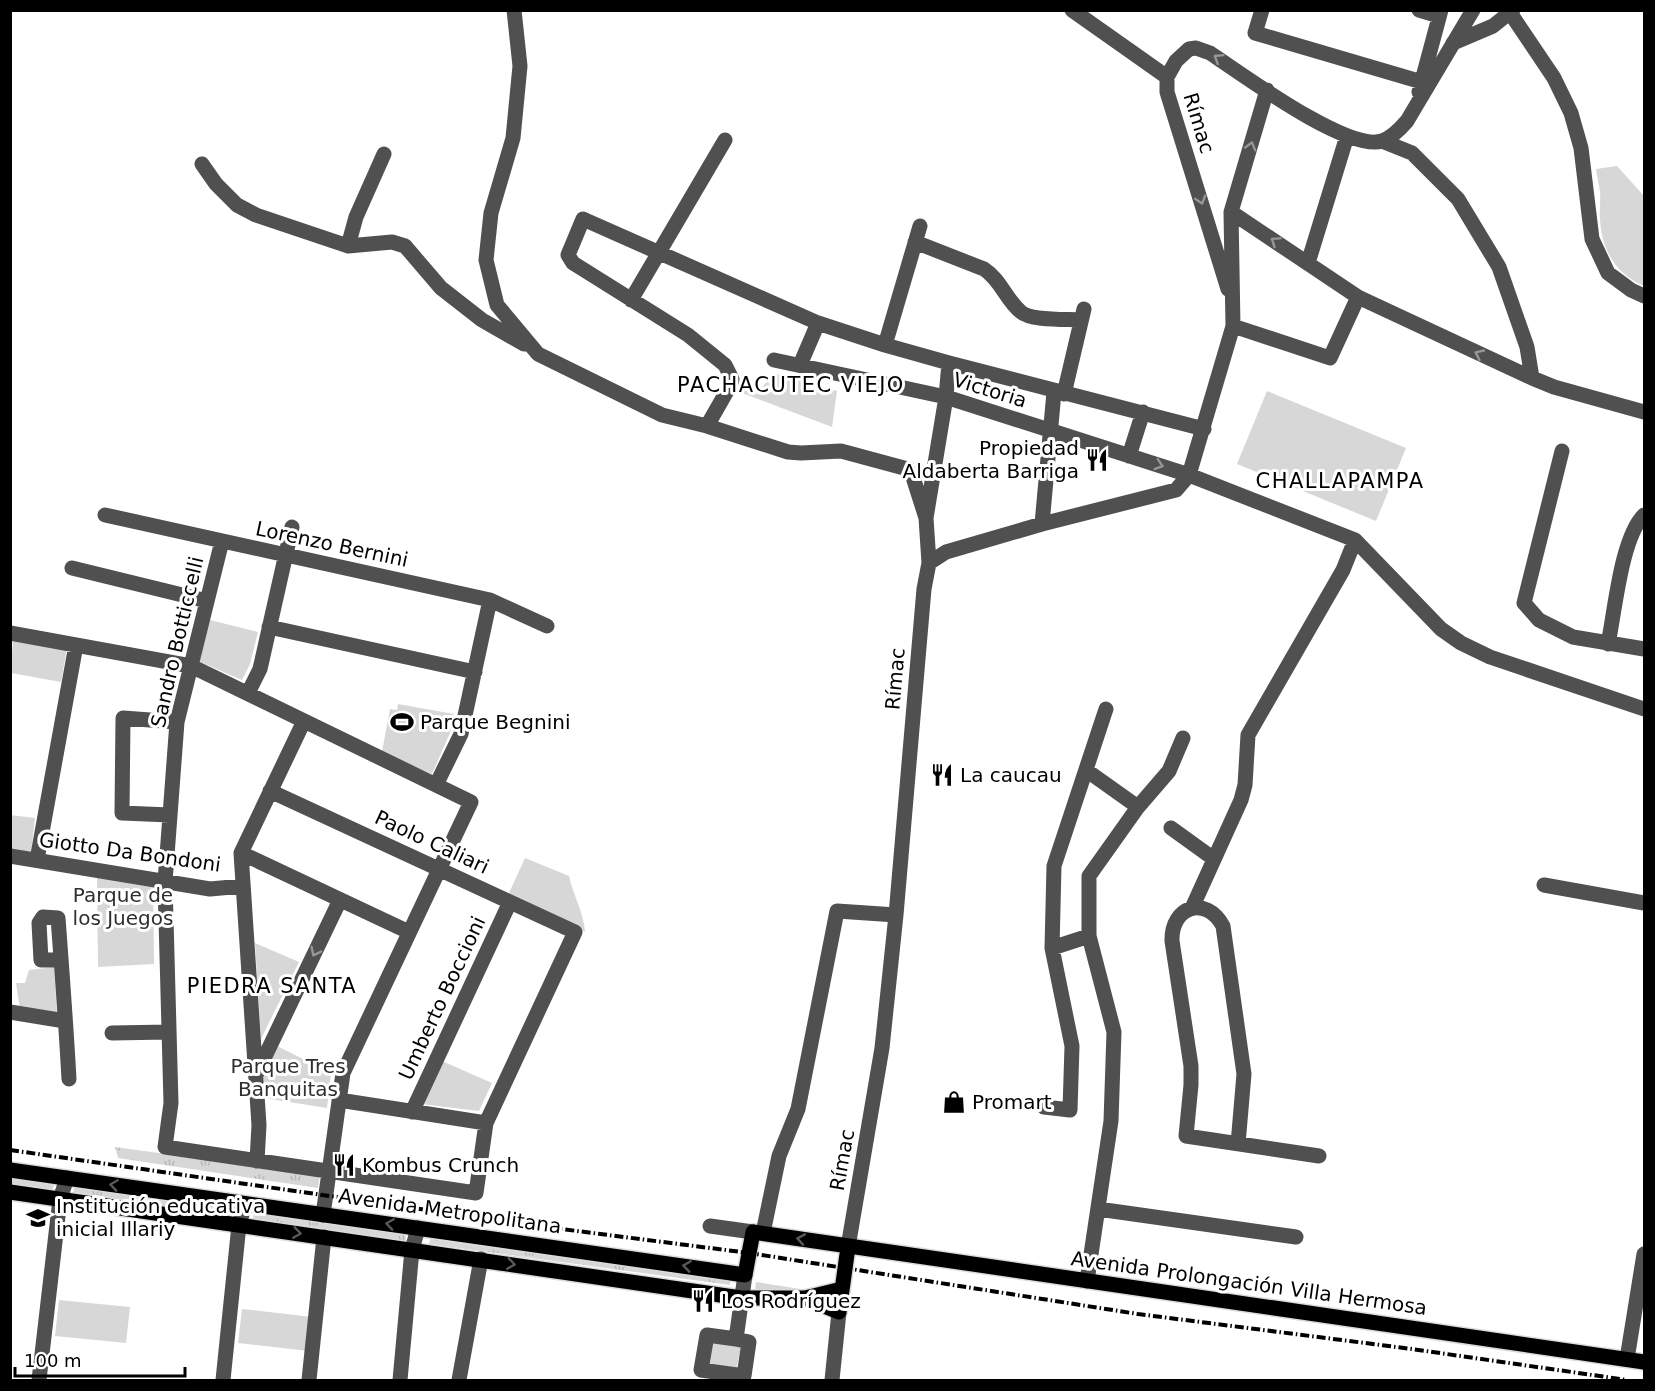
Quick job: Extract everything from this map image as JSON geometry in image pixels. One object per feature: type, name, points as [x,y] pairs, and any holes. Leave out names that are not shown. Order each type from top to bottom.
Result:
[{"type":"main road","name":"Avenida Metropolitana","points":[[10,1170],[745,1275]]},
{"type":"main road","points":[[10,1192],[741,1298],[806,1298],[842,1289]]},
{"type":"main road","points":[[745,1275],[758,1233],[848,1247],[839,1312],[806,1298]]},
{"type":"main road","name":"Avenida Prolongación Villa Hermosa","points":[[848,1247],[1644,1362]]},
{"type":"street","points":[[514,10],[520,66],[513,138],[490,213],[486,260],[497,305],[538,354],[662,416],[706,426],[788,452],[841,451],[904,468],[912,474],[926,519]]},
{"type":"street","points":[[1072,10],[1167,77]]},
{"type":"street","points":[[1262,10],[1255,33],[1422,82]]},
{"type":"street","points":[[1415,110],[1440,13],[1419,10]]},
{"type":"street","points":[[1382,141],[1400,129],[1415,110],[1473,10]]},
{"type":"street","points":[[1453,43],[1493,26],[1512,12],[1554,78],[1571,113],[1581,148],[1592,239],[1608,273],[1631,290],[1644,296]]},
{"type":"street","name":"Rímac","points":[[1189,475],[1233,326],[1233,306],[1231,212],[1267,90],[1210,53],[1196,48],[1189,49],[1176,61],[1167,77],[1167,92],[1233,306]]},
{"type":"street","points":[[1267,90],[1320,124],[1347,136],[1364,141],[1382,141],[1412,153],[1458,200],[1499,267],[1527,347],[1532,378]]},
{"type":"street","points":[[1308,263],[1347,136]]},
{"type":"street","points":[[631,300],[725,140]]},
{"type":"street","points":[[348,246],[356,217],[384,153]]},
{"type":"street","points":[[202,164],[216,184],[237,205],[266,219],[348,246],[392,242],[405,246],[441,288],[482,320],[534,350]]},
{"type":"street","points":[[1231,212],[1358,297],[1554,387],[1644,412]]},
{"type":"street","points":[[706,426],[731,384],[730,372],[725,365],[688,335],[573,263],[568,255],[582,219],[818,323],[949,363],[1204,429]]},
{"type":"street","points":[[885,345],[920,225]]},
{"type":"street","points":[[915,242],[992,274],[1022,314],[1030,317],[1082,314],[1050,430],[1042,524]]},
{"type":"street","points":[[1233,326],[1330,358],[1358,297]]},
{"type":"street","points":[[800,365],[818,323]]},
{"type":"street","name":"Victoria","points":[[774,360],[946,397],[1189,475],[1355,540]]},
{"type":"street","points":[[926,519],[946,397],[949,363]]},
{"type":"street","points":[[1129,456],[1143,412]]},
{"type":"street","points":[[1562,451],[1524,603],[1539,620],[1573,637],[1644,649]]},
{"type":"street","points":[[929,563],[946,552],[1042,524],[1176,490],[1189,475]]},
{"type":"street","name":"Lorenzo Bernini","points":[[105,515],[490,600],[547,626]]},
{"type":"street","points":[[1608,644],[1627,545],[1636,524],[1644,515]]},
{"type":"street","name":"Rímac","points":[[848,1247],[882,1048],[896,915],[924,589],[929,563],[926,519]]},
{"type":"street","points":[[248,693],[260,669],[292,527]]},
{"type":"street","points":[[1192,908],[1241,800],[1245,785],[1248,735],[1343,570],[1355,540],[1442,629],[1461,643],[1490,657],[1644,709]]},
{"type":"street","name":"Sandro Botticcelli","points":[[222,541],[177,722],[165,882],[171,1103],[165,1148],[257,1161]]},
{"type":"street","points":[[72,568],[207,601]]},
{"type":"street","points":[[435,785],[461,734],[490,600]]},
{"type":"street","points":[[269,627],[475,672]]},
{"type":"street","points":[[10,633],[191,666],[471,802],[343,1073],[323,1215]]},
{"type":"street","points":[[37,860],[76,645]]},
{"type":"street","points":[[1044,1107],[1070,1110],[1072,1046],[1052,948],[1054,866],[1106,709]]},
{"type":"street","points":[[170,815],[122,813],[123,718],[177,722]]},
{"type":"street","points":[[304,721],[241,853],[259,1125],[257,1161],[476,1193],[486,1124],[339,1100]]},
{"type":"street","points":[[1087,1281],[1111,1121],[1114,1032],[1089,936],[1089,876],[1138,807],[1169,771],[1183,738]]},
{"type":"street","points":[[1086,770],[1138,807]]},
{"type":"street","name":"Paolo Caliari","points":[[270,791],[575,932],[486,1124]]},
{"type":"street","points":[[1171,828],[1214,859]]},
{"type":"street","points":[[241,853],[409,932]]},
{"type":"street","name":"Giotto Da Bondoni","points":[[10,856],[210,889],[243,886]]},
{"type":"street","points":[[1544,885],[1644,903]]},
{"type":"street","points":[[255,1075],[340,900]]},
{"type":"street","name":"Umberto Boccioni","points":[[412,1112],[510,902]]},
{"type":"street","points":[[1238,1144],[1244,1074],[1223,926],[1212,912],[1192,908],[1176,920],[1172,929],[1191,1066],[1186,1136],[1238,1144],[1319,1156]]},
{"type":"street","points":[[710,1226],[758,1233],[779,1156],[798,1109],[837,911],[896,915]]},
{"type":"street","points":[[1052,948],[1089,936]]},
{"type":"street","points":[[61,960],[69,1079]]},
{"type":"street","points":[[10,1012],[65,1021]]},
{"type":"street","points":[[112,1033],[169,1032]]},
{"type":"street","points":[[39,1380],[60,1199],[67,1178]]},
{"type":"street","points":[[223,1380],[239,1225],[245,1204]]},
{"type":"street","points":[[1098,1209],[1296,1237]]},
{"type":"street","points":[[400,1380],[412,1250],[418,1228]]},
{"type":"street","points":[[309,1380],[324,1237]]},
{"type":"street","points":[[1627,1359],[1644,1254]]},
{"type":"street","points":[[459,1380],[481,1259]]},
{"type":"street","points":[[736,1339],[745,1275]]},
{"type":"street","points":[[832,1380],[839,1312]]},
{"type":"green space","points":[[1617,166],[1644,196],[1644,286],[1618,268],[1607,251],[1601,231],[1600,192],[1596,169]]},
{"type":"green space","points":[[773,373],[837,391],[832,427],[742,393],[745,379],[762,388]]},
{"type":"green space","points":[[1267,391],[1406,448],[1376,521],[1237,464]]},
{"type":"green space","points":[[206,619],[258,632],[250,664],[242,680],[196,660]]},
{"type":"green space","points":[[13,638],[67,648],[61,682],[11,673]]},
{"type":"green space","points":[[398,704],[454,714],[450,733],[432,774],[382,752],[390,709],[397,710]]},
{"type":"green space","points":[[10,815],[35,818],[31,853],[11,849]]},
{"type":"green space","points":[[525,858],[569,876],[583,918],[585,932],[568,921],[509,893]]},
{"type":"green space","name":"Parque de los Juegos","points":[[97,877],[153,886],[154,964],[98,967]]},
{"type":"green space","points":[[255,943],[299,962],[261,1039]]},
{"type":"green space","points":[[54,967],[57,1014],[20,1010],[16,983],[25,983],[29,970]]},
{"type":"green space","name":"Parque Tres Banquitas","points":[[275,1045],[331,1073],[327,1108],[264,1098],[264,1070]]},
{"type":"green space","points":[[442,1061],[492,1083],[479,1111],[421,1104]]},
{"type":"green space","points":[[115,1147],[320,1175],[318,1188],[118,1158]]},
{"type":"green space","points":[[10,1178],[54,1185],[52,1191],[11,1186]]},
{"type":"green space","points":[[74,1187],[233,1208],[230,1215],[73,1195]]},
{"type":"green space","points":[[254,1212],[405,1234],[406,1242],[253,1220]]},
{"type":"green space","points":[[430,1239],[730,1280],[730,1285],[429,1244]]},
{"type":"green space","points":[[756,1282],[826,1293],[755,1291]]},
{"type":"green space","points":[[59,1300],[130,1307],[126,1343],[55,1336]]},
{"type":"green space","points":[[242,1309],[312,1317],[308,1351],[238,1343]]},
{"type":"green space","points":[[710,1342],[741,1347],[736,1371],[707,1365]]},
{"type":"railway","points":[[10,1150],[538,1226],[749,1253],[1138,1314],[1412,1349],[1627,1380]]},
{"type":"place","name":"Propiedad Aldaberta Barriga","points":[[1097,460]]},
{"type":"place","name":"Parque Begnini","points":[[402,722]]},
{"type":"place","name":"La caucau","points":[[942,775]]},
{"type":"place","name":"Promart","points":[[954,1102]]},
{"type":"place","name":"Kombus Crunch","points":[[344,1165]]},
{"type":"place","name":"Institución educativa inicial Illariy","points":[[38,1218]]},
{"type":"place","name":"Los Rodríguez","points":[[703,1301]]},
{"type":"district","name":"PACHACUTEC VIEJO","points":[[791,385]]},
{"type":"district","name":"CHALLAPAMPA","points":[[1340,481]]},
{"type":"district","name":"PIEDRA SANTA","points":[[272,986]]}]
